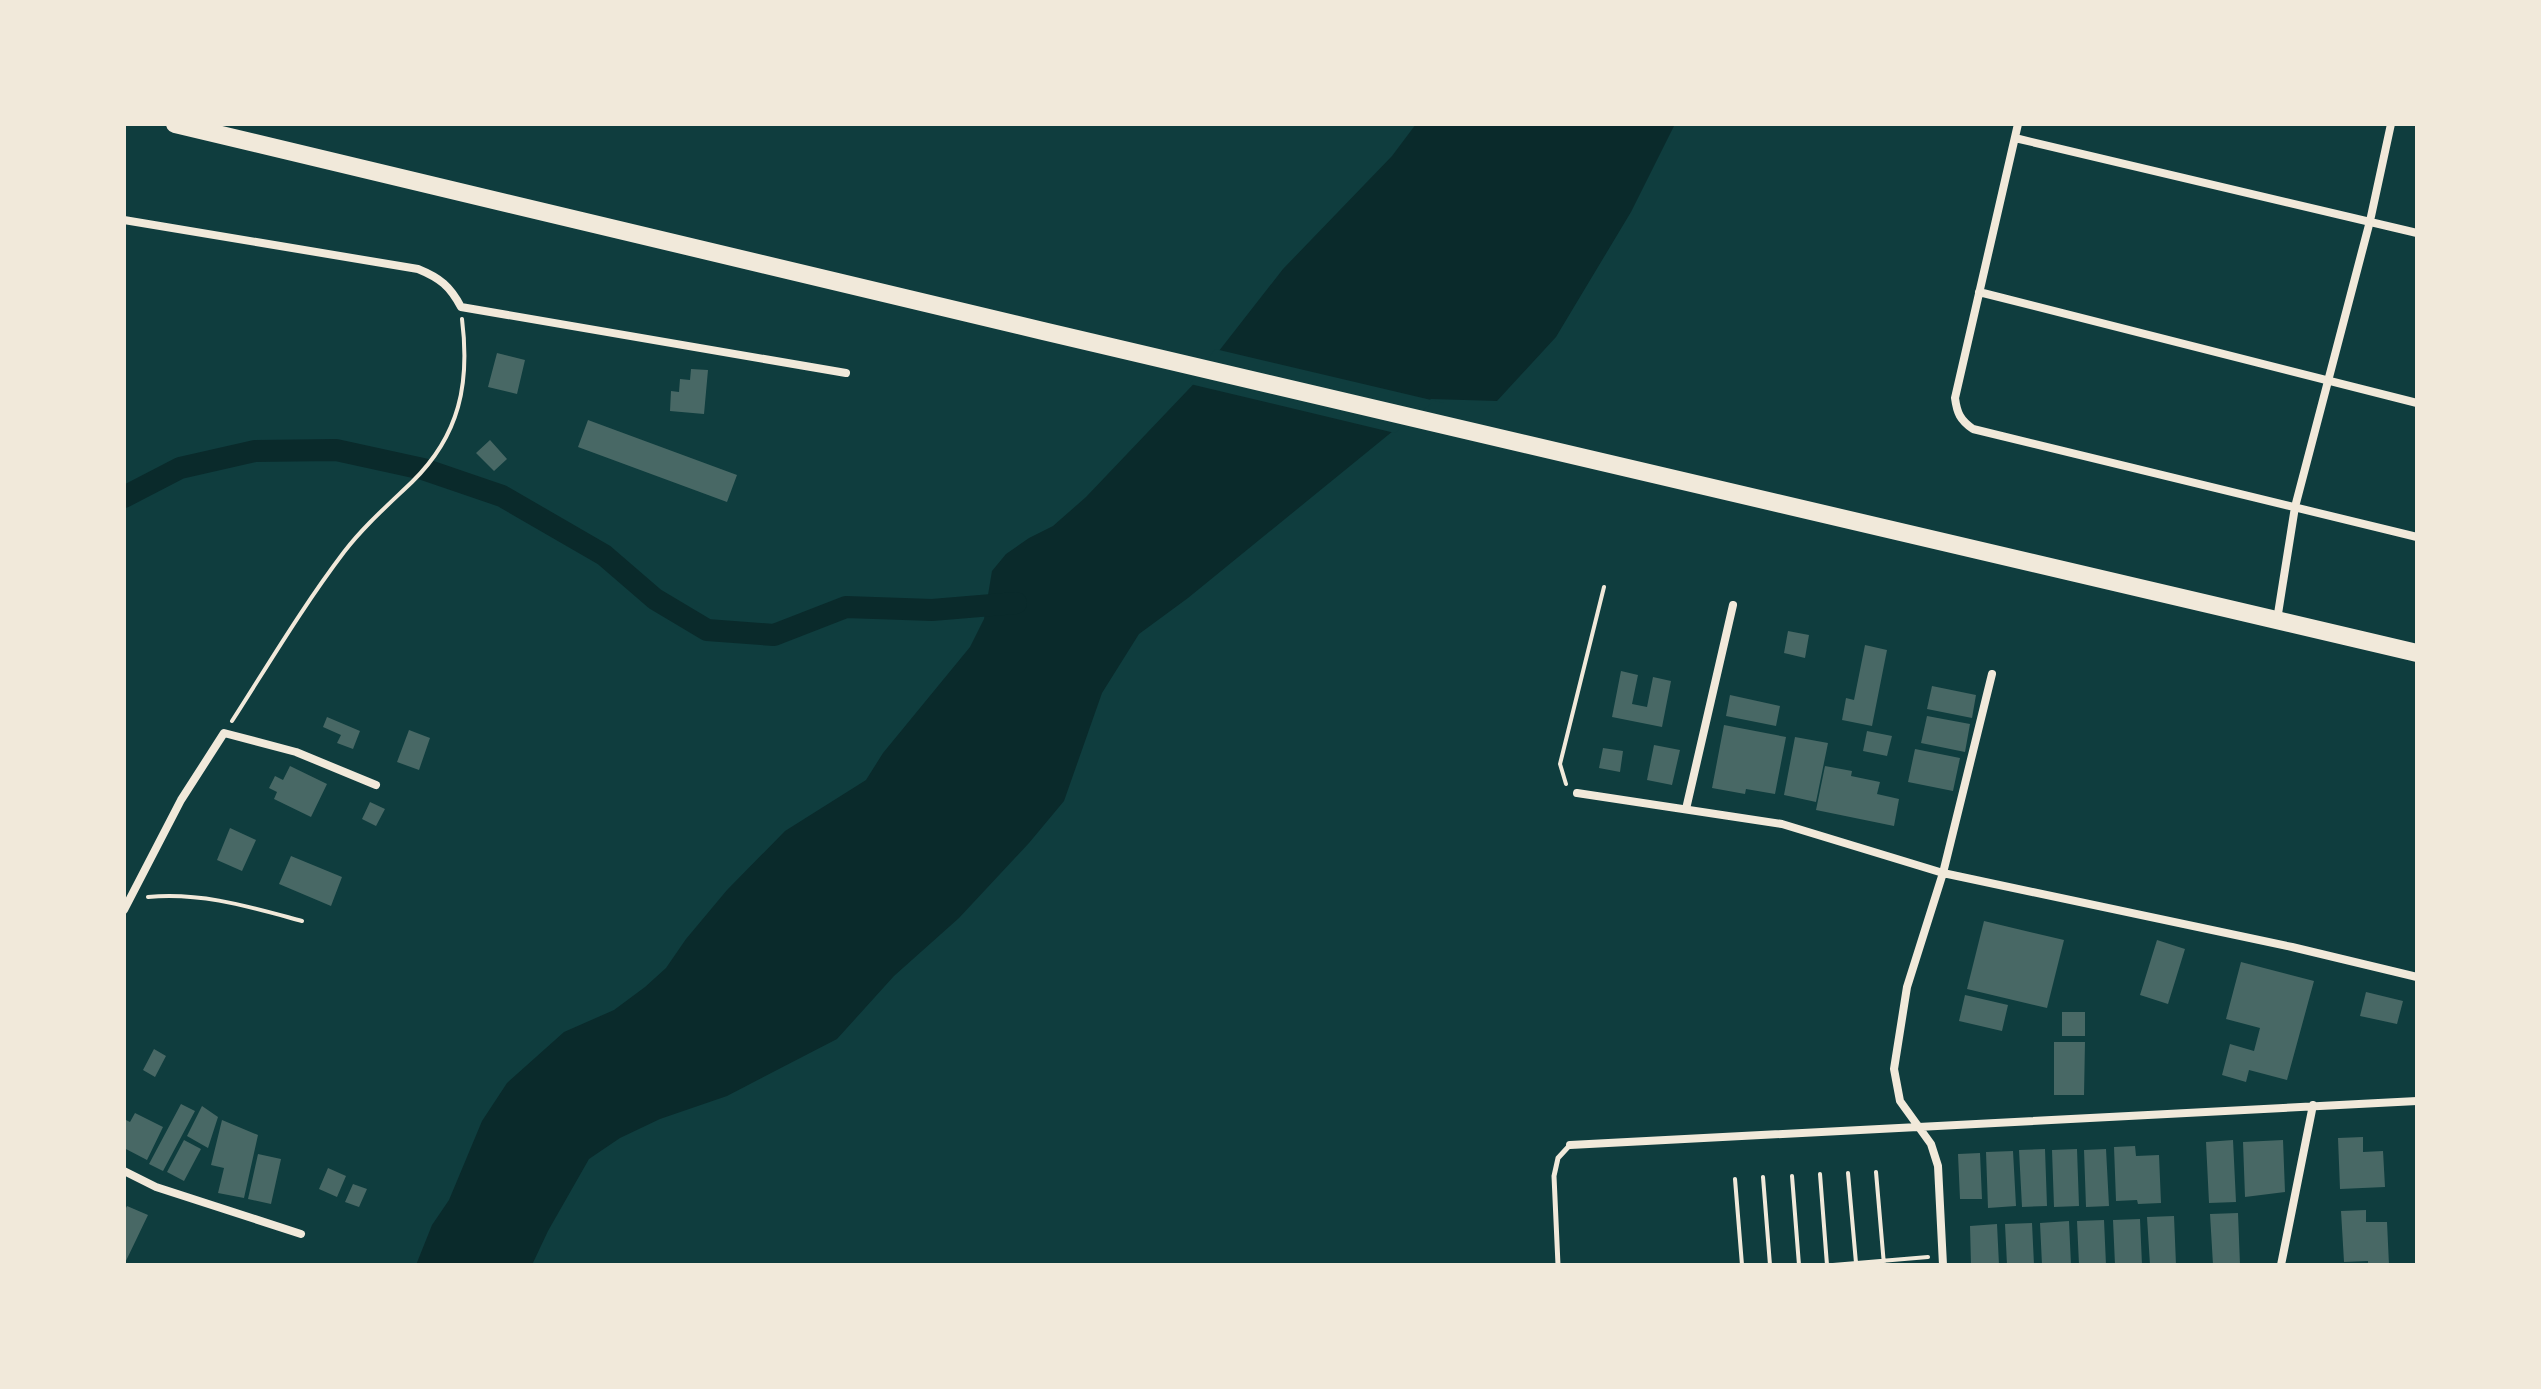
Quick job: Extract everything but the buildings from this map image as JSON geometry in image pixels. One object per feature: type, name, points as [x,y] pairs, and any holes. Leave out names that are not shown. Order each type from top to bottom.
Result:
[{"type":"highway","points":[[175,124],[2417,653]]},
{"type":"street","points":[[2018,124],[1955,398],[1958,414],[1973,429],[2417,537]]},
{"type":"street","points":[[2277,620],[2295,507],[2370,221],[2391,124]]},
{"type":"street","points":[[2015,138],[2417,233]]},
{"type":"street","points":[[124,220],[418,269],[442,279],[461,307],[846,373]]},
{"type":"street","points":[[1979,292],[2417,403]]},
{"type":"street","points":[[1686,809],[1733,605]]},
{"type":"street","points":[[1943,1261],[1938,1166],[1931,1144],[1900,1101],[1894,1069],[1907,987],[1943,873],[1992,674]]},
{"type":"street","points":[[124,910],[181,800],[224,733],[296,752],[376,785]]},
{"type":"street","points":[[1577,793],[1782,824],[1943,873],[2292,947],[2417,977]]},
{"type":"street","points":[[1570,1145],[2417,1101]]},
{"type":"street","points":[[2281,1265],[2313,1105]]},
{"type":"street","points":[[124,1171],[156,1187],[301,1234]]},
{"type":"lane","points":[[1558,1265],[1554,1176],[1558,1158],[1570,1145]]},
{"type":"path","points":[[224,733],[343,553],[370,520],[414,480],[443,444],[459,409],[464,385],[466,355],[461,307]]},
{"type":"path","points":[[1577,793],[1566,785],[1560,764],[1604,587]]},
{"type":"path","points":[[130,899],[175,894],[202,897],[302,921]]},
{"type":"path","points":[[1876,1172],[1884,1263]]},
{"type":"path","points":[[1848,1173],[1856,1264]]},
{"type":"path","points":[[1820,1174],[1830,1265],[1943,1261]]},
{"type":"path","points":[[1792,1176],[1799,1265]]},
{"type":"path","points":[[1763,1177],[1770,1265]]},
{"type":"path","points":[[1735,1179],[1742,1265]]},
{"type":"water","points":[[1416,124],[1675,124],[1631,212],[1556,337],[1497,401],[1431,399],[1414,412],[1208,365],[1283,269],[1392,156]]},
{"type":"water","points":[[1206,371],[1409,418],[1188,598],[1139,634],[1102,693],[1064,801],[959,918],[894,976],[837,1039],[727,1096],[660,1119],[620,1138],[589,1159],[532,1265],[416,1265],[432,1225],[449,1200],[482,1121],[507,1083],[564,1032],[614,1010],[645,987],[666,968],[727,890],[785,831],[866,780],[883,753],[970,647],[984,619],[992,571],[1006,554],[1053,526],[1086,497]]},
{"type":"pier","points":[[1215,349],[1444,403],[1432,403],[1395,433],[1190,384]]},
{"type":"waterway","points":[[124,497],[180,468],[255,451],[336,450],[423,469],[502,496],[604,555],[655,599],[707,630],[774,635],[846,607],[932,610],[1016,603]]}]
